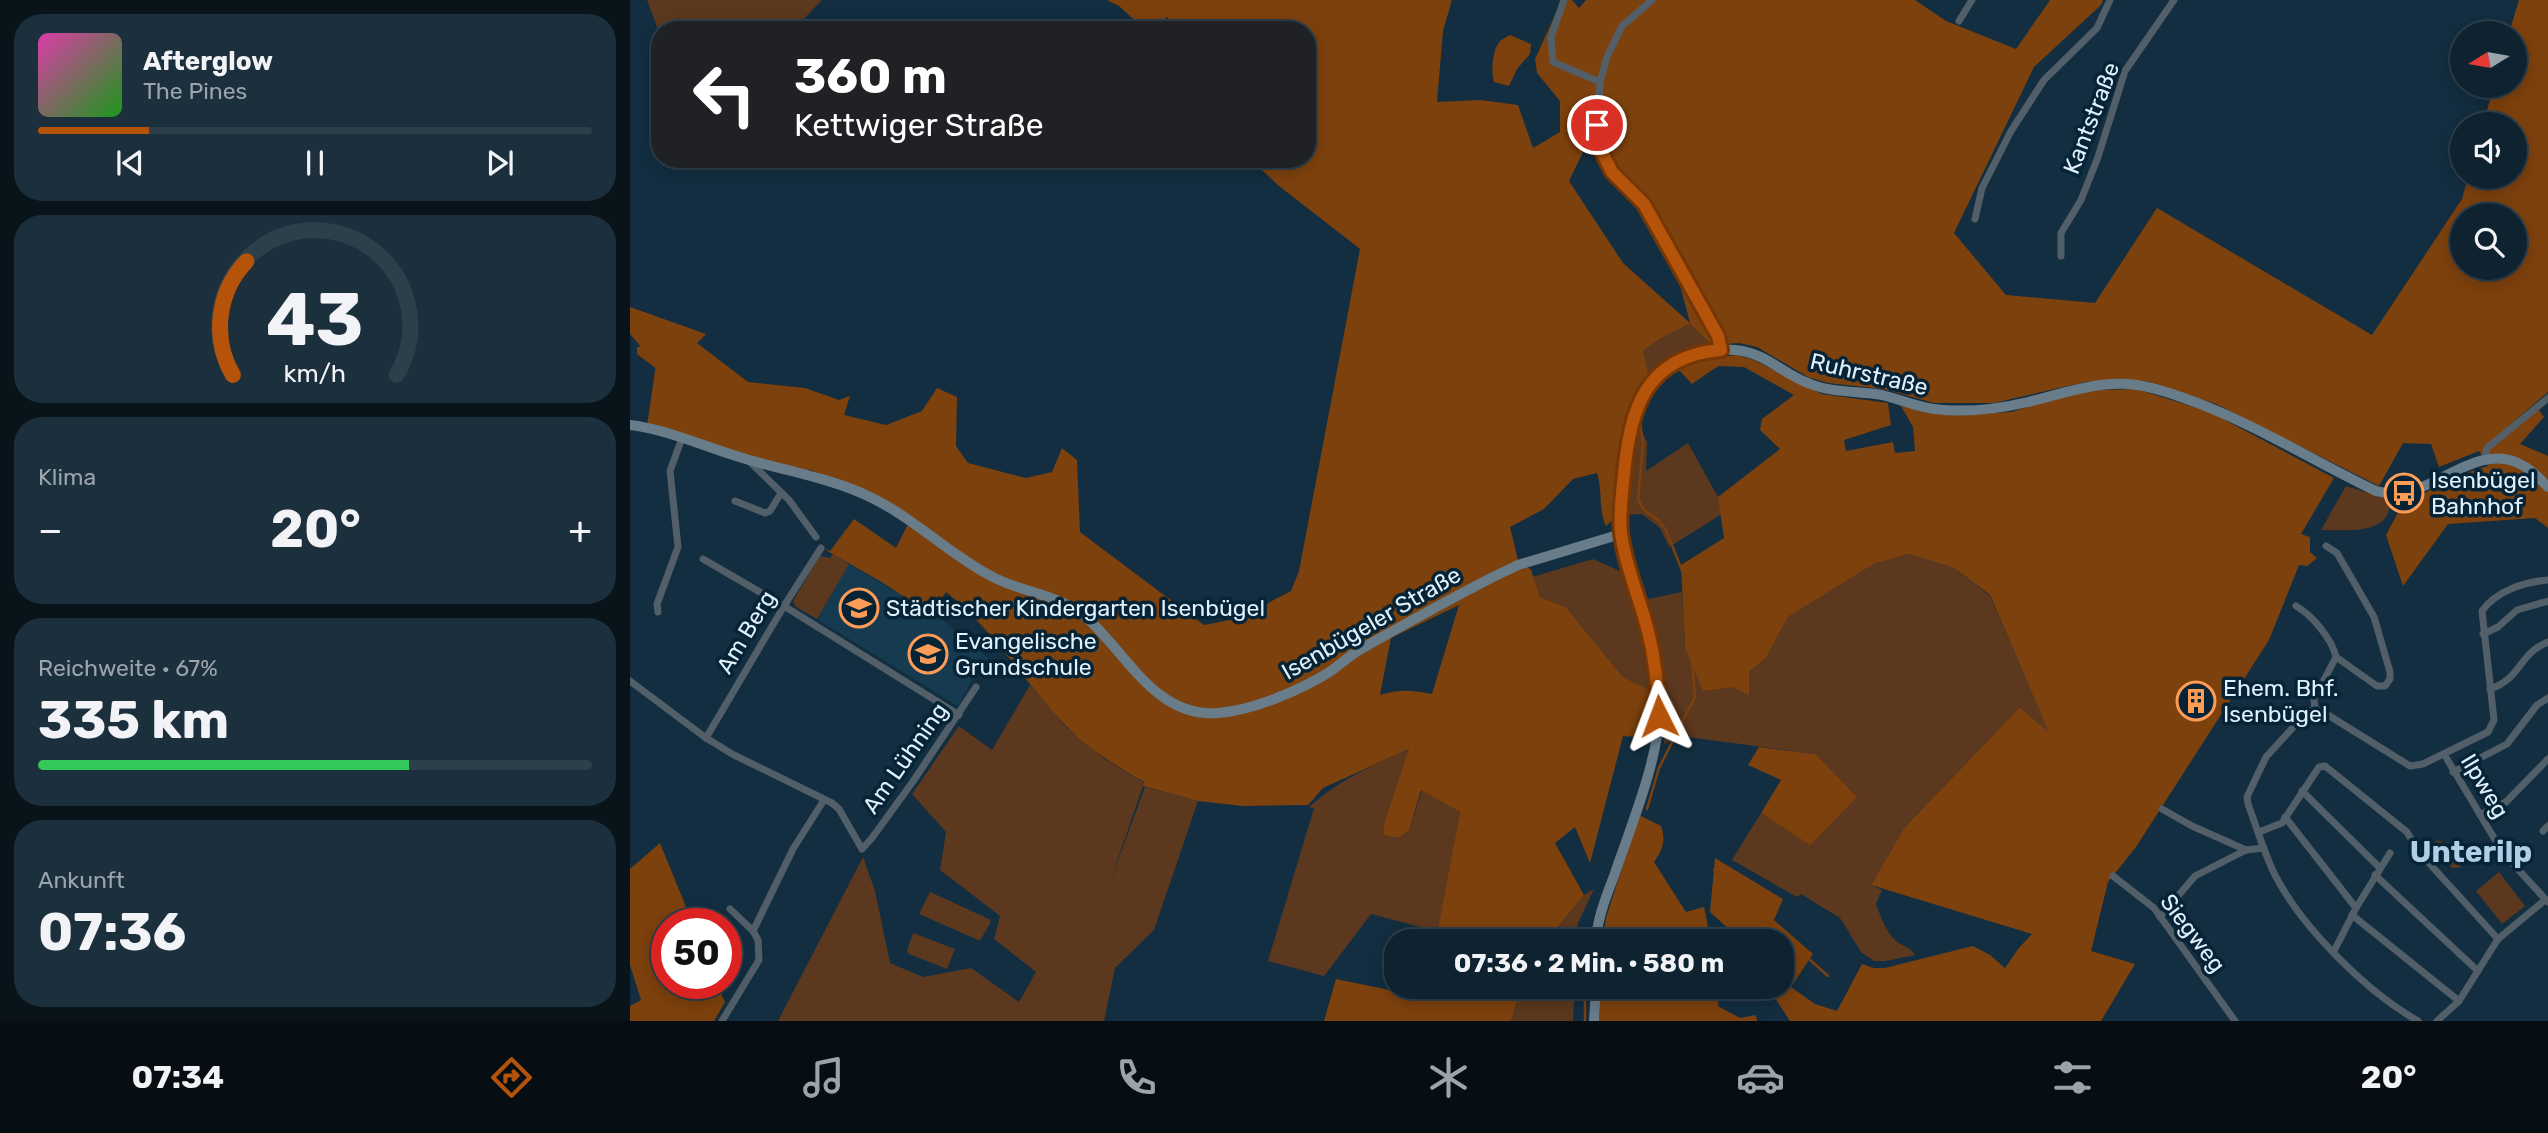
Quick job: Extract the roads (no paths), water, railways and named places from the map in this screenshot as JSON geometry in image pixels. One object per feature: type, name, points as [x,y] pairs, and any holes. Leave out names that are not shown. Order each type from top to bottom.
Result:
[{"type":"main road","name":"Ruhrstraße","points":[[1599,929],[1603,907],[1654,748],[1659,716],[1658,683],[1649,634],[1621,534],[1625,457],[1631,424],[1644,392],[1659,374],[1682,358],[1697,352],[1721,350],[1758,355],[1805,383],[1825,389],[1883,396],[1931,409],[1999,408],[2096,385],[2129,384],[2156,388],[2212,408],[2365,486],[2387,493],[2396,494],[2416,489],[2484,461],[2499,458],[2516,461],[2548,487]]},
{"type":"main road","name":"Isenbügeler Straße","points":[[630,425],[649,427],[871,497],[992,577],[1067,605],[1086,617],[1137,674],[1159,694],[1178,707],[1200,714],[1221,713],[1284,695],[1310,683],[1358,651],[1518,565],[1621,534]]},
{"type":"main road","points":[[1594,1021],[1595,999]]},
{"type":"street","points":[[1564,0],[1551,37],[1553,62],[1600,82]]},
{"type":"street","points":[[1652,0],[1628,19],[1618,34],[1600,82],[1597,125],[1600,148],[1612,172],[1644,204],[1718,336],[1721,350]]},
{"type":"street","points":[[1959,21],[1972,0]]},
{"type":"street","points":[[1975,219],[1982,188],[2011,131],[2044,80],[2097,28],[2110,0]]},
{"type":"street","name":"Kantstraße","points":[[2061,256],[2061,233],[2081,200],[2098,157],[2125,71],[2174,0]]},
{"type":"street","points":[[2484,461],[2487,448],[2548,398]]},
{"type":"street","points":[[657,612],[657,604],[678,547],[670,471],[682,439]]},
{"type":"street","name":"Isenbügeler Straße","points":[[748,460],[781,493],[816,537]]},
{"type":"street","points":[[736,501],[765,513],[770,511],[781,493]]},
{"type":"street","points":[[2296,606],[2305,611],[2334,649],[2336,657],[2377,686],[2385,686],[2390,679],[2374,617],[2337,553],[2326,546]]},
{"type":"street","name":"Am Berg","points":[[706,738],[821,548]]},
{"type":"street","points":[[703,559],[959,715]]},
{"type":"street","points":[[2418,1021],[2360,978],[2309,926],[2275,875],[2247,797],[2266,757],[2308,711],[2315,709],[2410,766],[2423,764],[2488,732],[2494,720],[2482,611],[2501,593],[2525,584],[2548,580]]},
{"type":"street","points":[[2483,634],[2498,627],[2517,610],[2548,601]]},
{"type":"street","points":[[2490,690],[2509,681],[2528,653],[2548,642]]},
{"type":"street","points":[[2315,709],[2314,699],[2336,657]]},
{"type":"street","points":[[630,681],[706,738],[824,800],[793,849],[753,931]]},
{"type":"street","name":"Am Lühning","points":[[824,800],[839,809],[862,849],[914,780],[976,687]]},
{"type":"street","points":[[2453,772],[2507,744],[2537,705],[2548,698]]},
{"type":"street","name":"Ilpweg","points":[[2444,754],[2503,853],[2547,901]]},
{"type":"street","points":[[2480,816],[2506,802],[2548,759]]},
{"type":"street","points":[[2259,832],[2282,823],[2319,767],[2325,766],[2407,832],[2418,851],[2498,939]]},
{"type":"street","points":[[2302,791],[2377,871],[2478,971]]},
{"type":"street","points":[[2162,809],[2192,826],[2246,850]]},
{"type":"street","points":[[2285,817],[2354,912],[2459,1001]]},
{"type":"street","points":[[2160,917],[2195,876],[2246,850],[2264,848]]},
{"type":"street","points":[[2334,951],[2377,871],[2390,853]]},
{"type":"street","name":"Siegweg","points":[[2113,876],[2154,908],[2235,1021]]},
{"type":"street","points":[[2437,1021],[2459,1001],[2498,939],[2547,901]]},
{"type":"street","points":[[722,1021],[759,960],[758,940],[742,920]]},
{"type":"waterway","points":[[1570,65],[1580,41],[1605,0]]},
{"type":"waterway","points":[[1570,77],[1564,143],[1565,176],[1581,229],[1582,258],[1576,262],[1570,260],[1557,268],[1559,278],[1571,296],[1612,336],[1637,372],[1638,378]]},
{"type":"waterway","points":[[1691,380],[1722,363],[1749,366],[1801,398],[1856,418],[1867,410],[1883,415]]},
{"type":"waterway","points":[[725,388],[784,404],[853,431],[870,445],[881,468],[943,526],[974,537],[984,532],[1017,563],[1042,563],[1047,555],[1053,555],[1062,564],[1072,564],[1078,575],[1097,585],[1107,605],[1125,617],[1143,638],[1151,667],[1171,672],[1190,691],[1224,696],[1260,678],[1273,676],[1280,669],[1311,661],[1323,666],[1344,655]]},
{"type":"waterway","points":[[1921,418],[1968,423],[2020,416]]},
{"type":"waterway","points":[[1640,421],[1643,444],[1638,499],[1644,510],[1666,530],[1685,578],[1695,697],[1659,768],[1647,809]]},
{"type":"waterway","points":[[1358,645],[1455,588],[1513,562]]},
{"type":"waterway","points":[[1637,929],[1641,883],[1639,865],[1657,840],[1643,826],[1643,820]]},
{"type":"waterway","points":[[1714,870],[1727,878],[1743,900],[1828,976]]},
{"type":"waterway","points":[[630,890],[661,971],[665,1004],[663,1021]]},
{"type":"waterway","points":[[1585,999],[1585,1021]]},
{"type":"waterway","points":[[1671,999],[1678,1021]]},
{"type":"place","name":"Isenbügel Bahnhof","points":[[2404,493]]},
{"type":"place","name":"Städtischer Kindergarten Isenbügel","points":[[859,608]]},
{"type":"place","name":"Evangelische Grundschule","points":[[928,654]]},
{"type":"place","name":"Ehem. Bhf. Isenbügel","points":[[2196,701]]},
{"type":"district","name":"Unterilp","points":[[2471,852]]}]
